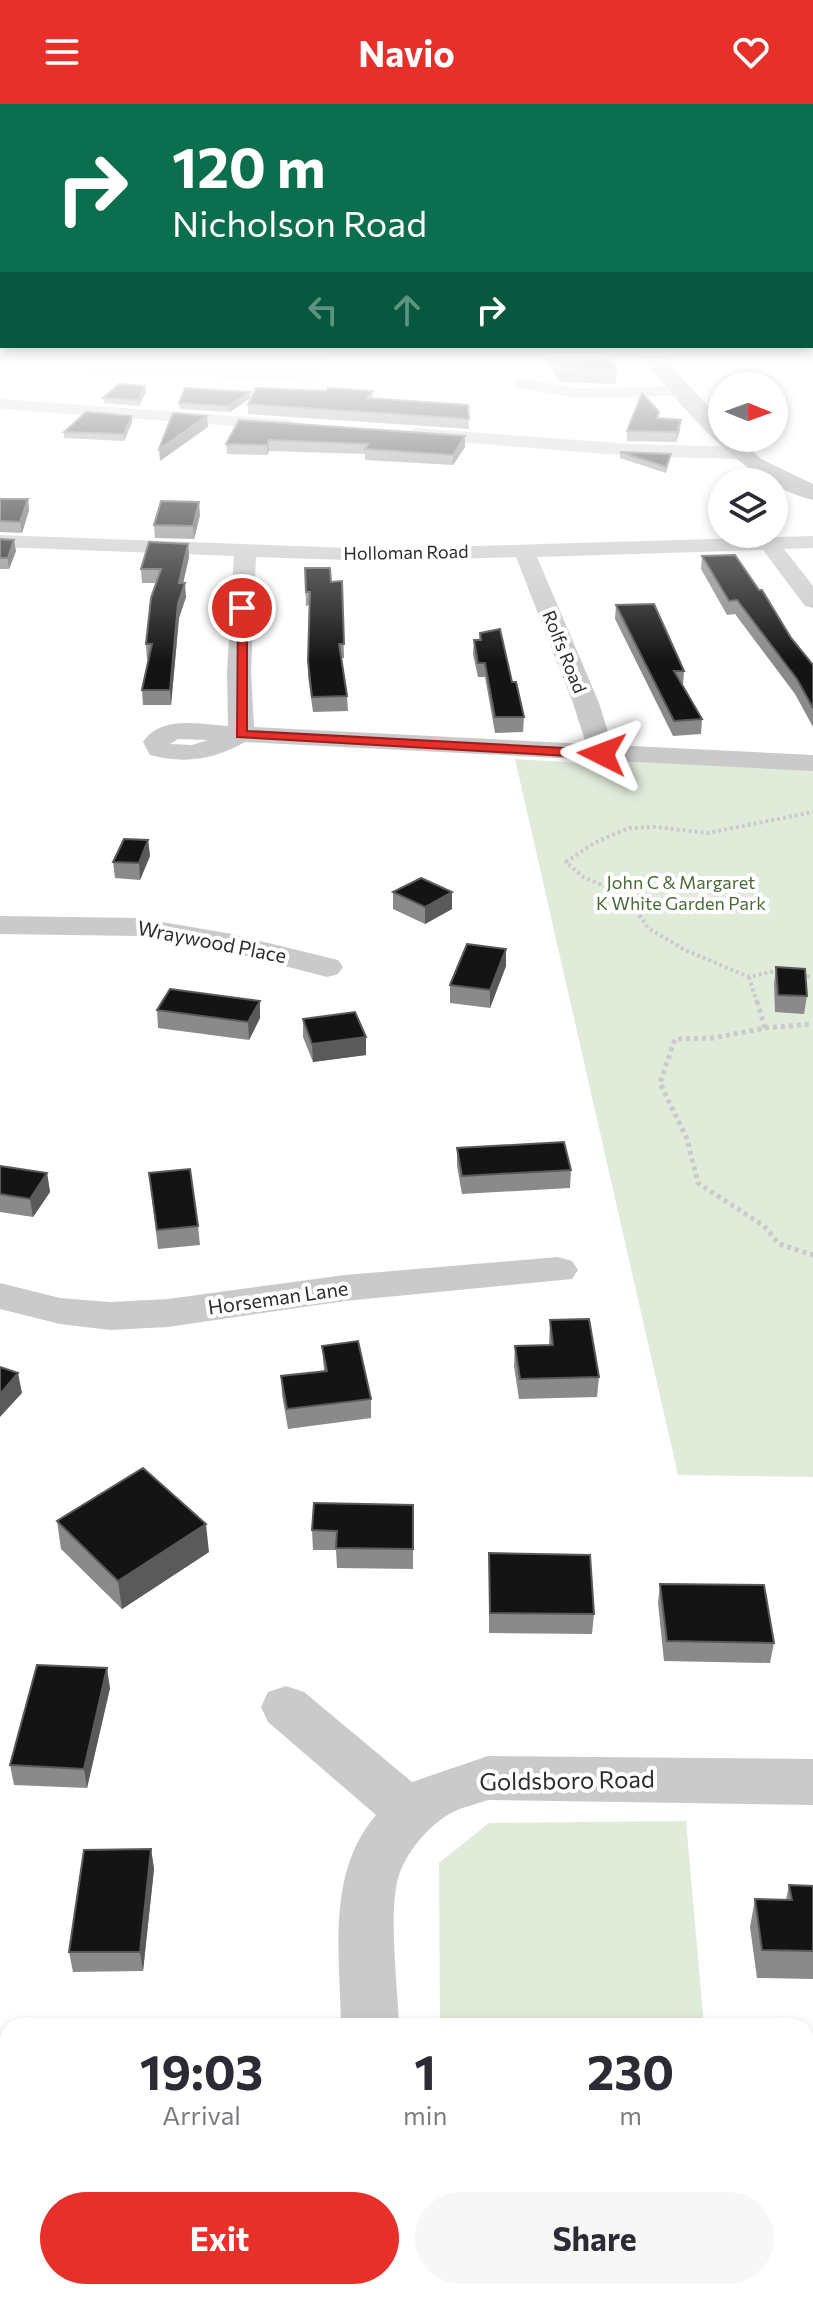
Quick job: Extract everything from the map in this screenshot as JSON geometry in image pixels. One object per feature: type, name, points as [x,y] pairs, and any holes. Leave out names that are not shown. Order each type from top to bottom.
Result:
[{"type":"main road","points":[[748,456],[771,474],[813,493]]},
{"type":"street","name":"Holloman Road","points":[[0,541],[377,555],[708,546]]},
{"type":"street","name":"Holloman Road","points":[[788,543],[813,542]]},
{"type":"street","points":[[772,548],[813,601]]},
{"type":"street","points":[[245,551],[239,671],[241,734],[813,763]]},
{"type":"street","name":"Rolfs Road","points":[[524,551],[586,703],[602,754]]},
{"type":"street","name":"Wraywood Place","points":[[0,925],[139,927],[220,941],[327,967]]},
{"type":"street","name":"Horseman Lane","points":[[0,1296],[60,1311],[110,1316],[168,1313],[345,1288],[558,1270]]},
{"type":"street","points":[[286,1707],[411,1813]]},
{"type":"street","name":"Goldsboro Road","points":[[370,2018],[367,1912],[372,1871],[391,1836],[411,1813],[435,1795],[488,1778],[813,1782]]},
{"type":"path","points":[[813,812],[708,833],[655,827],[629,828],[594,843],[566,862],[583,877],[626,895],[648,928],[685,950],[749,977],[776,970],[813,977]]},
{"type":"path","points":[[749,977],[765,1028]]},
{"type":"path","points":[[813,1024],[765,1028],[713,1038],[675,1039],[660,1083],[687,1139],[698,1183],[764,1226],[779,1244],[813,1255]]},
{"type":"green space","name":"John C & Margaret K White Garden Park","points":[[622,751],[813,763],[813,1477],[678,1475],[515,759],[627,766]]},
{"type":"green space","points":[[686,1821],[703,2018],[440,2018],[439,1863],[489,1823]]},
{"type":"building","points":[[634,456],[670,456],[666,467]]},
{"type":"building","points":[[0,499],[28,499],[20,522],[0,521]]},
{"type":"building","points":[[161,501],[199,502],[193,526],[154,525]]},
{"type":"building","points":[[0,539],[14,540],[8,558],[0,558]]},
{"type":"building","points":[[149,542],[188,544],[179,583],[185,583],[178,604],[170,690],[142,690],[152,644],[146,644],[151,598],[161,569],[141,569]]},
{"type":"building","points":[[735,555],[813,665],[813,708],[797,679],[737,600],[729,601],[702,556]]},
{"type":"building","points":[[305,568],[330,568],[331,582],[342,581],[344,644],[339,644],[347,696],[312,697],[308,661],[310,592],[306,592]]},
{"type":"building","points":[[654,604],[684,671],[674,671],[702,719],[674,721],[616,605]]},
{"type":"building","points":[[500,629],[524,717],[495,717],[485,663],[478,663],[474,640],[481,640],[480,633]]},
{"type":"building","points":[[124,839],[148,840],[139,863],[113,862]]},
{"type":"building","points":[[421,878],[452,892],[425,907],[393,892]]},
{"type":"building","points":[[467,944],[506,949],[490,990],[450,985]]},
{"type":"building","points":[[776,967],[805,969],[807,996],[778,995]]},
{"type":"building","points":[[170,989],[260,1001],[248,1022],[157,1010]]},
{"type":"building","points":[[355,1012],[366,1037],[312,1044],[303,1019]]},
{"type":"building","points":[[564,1142],[571,1170],[462,1176],[457,1148]]},
{"type":"building","points":[[0,1166],[47,1173],[30,1199],[0,1194]]},
{"type":"building","points":[[190,1169],[198,1226],[157,1230],[149,1173]]},
{"type":"building","points":[[589,1319],[599,1377],[520,1379],[515,1346],[553,1345],[550,1320]]},
{"type":"building","points":[[358,1341],[371,1399],[287,1409],[281,1376],[327,1371],[322,1346]]},
{"type":"building","points":[[0,1367],[18,1373],[0,1394]]},
{"type":"building","points":[[143,1468],[206,1524],[118,1581],[57,1521]]},
{"type":"building","points":[[314,1503],[413,1505],[413,1549],[336,1548],[337,1531],[312,1530]]},
{"type":"building","points":[[489,1553],[590,1555],[594,1614],[490,1613]]},
{"type":"building","points":[[660,1584],[764,1585],[774,1643],[667,1641]]},
{"type":"building","points":[[37,1665],[107,1668],[84,1769],[10,1765]]},
{"type":"building","points":[[151,1849],[140,1952],[69,1952],[84,1850]]},
{"type":"building","points":[[789,1885],[813,1886],[813,1951],[762,1950],[755,1899],[792,1900]]},
{"type":"route","points":[[242,608],[239,671],[241,734],[602,754]]}]
